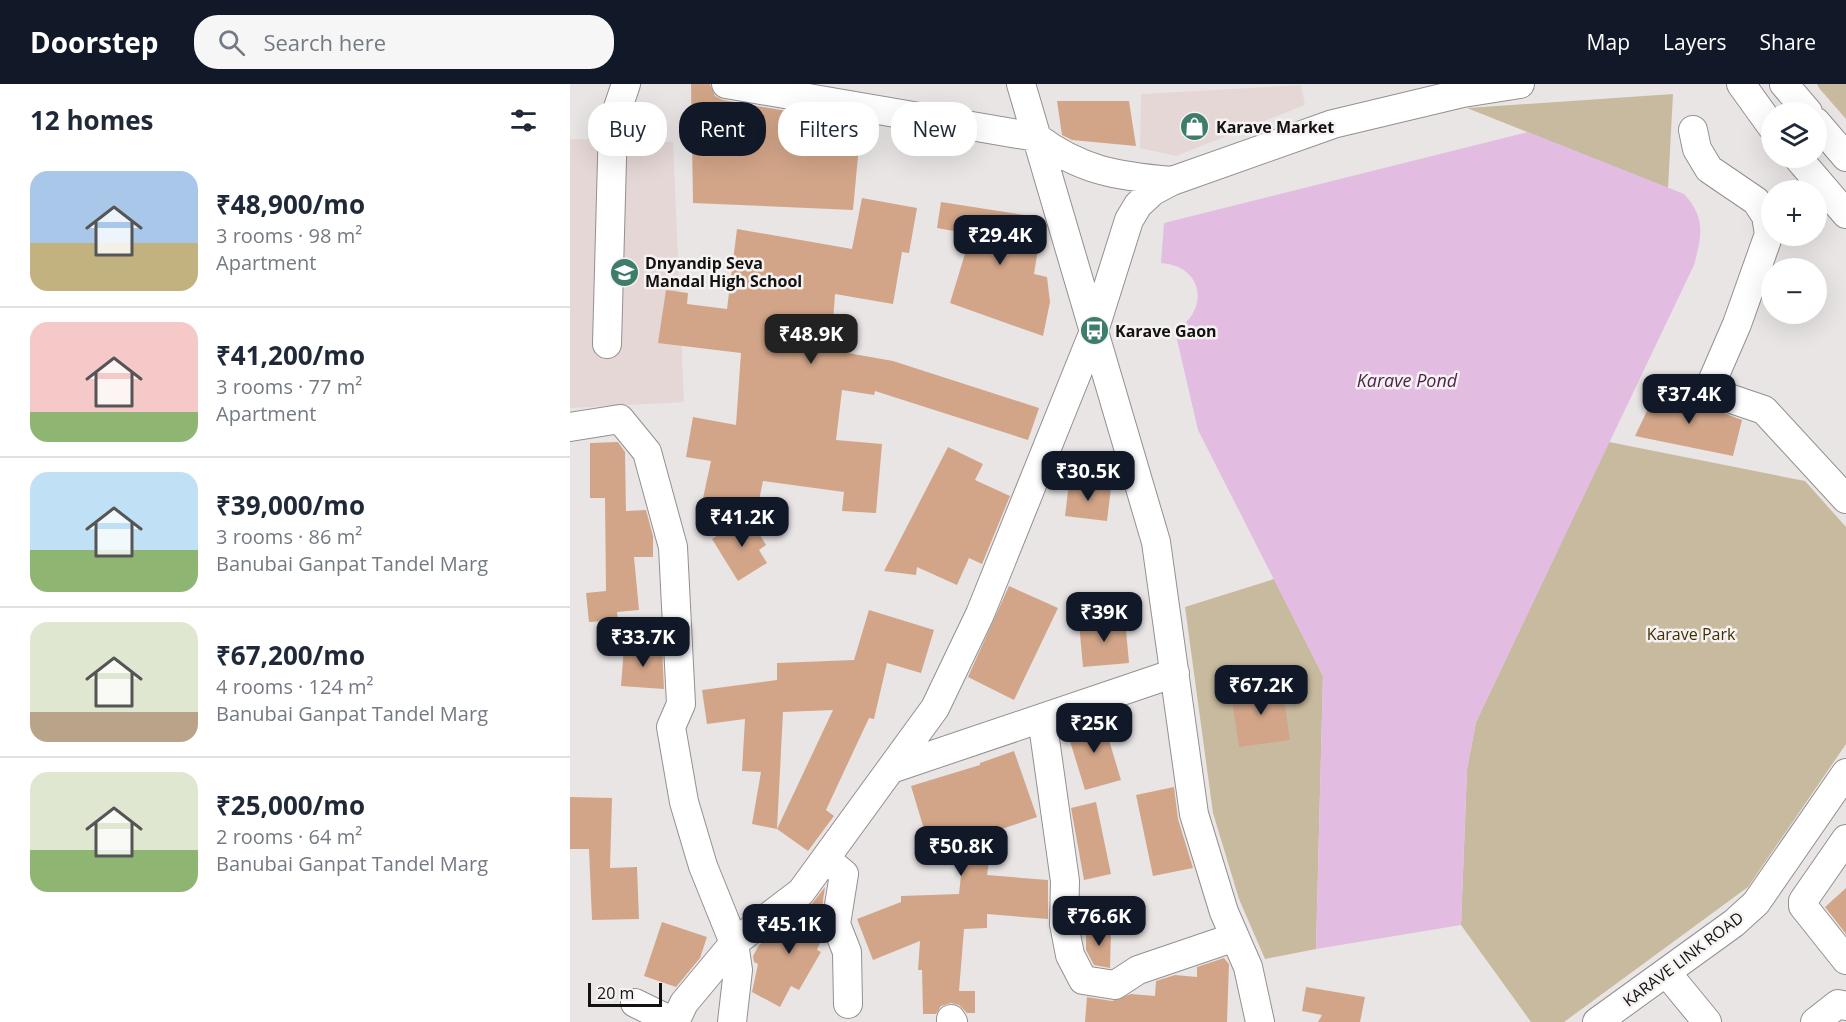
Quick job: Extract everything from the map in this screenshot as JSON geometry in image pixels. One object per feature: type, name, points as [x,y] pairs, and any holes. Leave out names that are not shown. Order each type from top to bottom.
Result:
[{"type":"street","points":[[607,344],[613,122],[626,84]]},
{"type":"street","points":[[726,84],[1036,136],[1061,156],[1093,169],[1132,178],[1172,180]]},
{"type":"street","points":[[1021,84],[1156,542],[1194,814],[1224,912],[1248,967],[1260,1022]]},
{"type":"street","points":[[635,1003],[674,1022],[684,1003],[734,943],[801,892],[935,708],[980,614],[1094,331],[1129,220],[1138,205],[1153,191],[1172,180],[1333,124],[1463,93],[1520,84]]},
{"type":"street","points":[[1741,84],[1761,112]]},
{"type":"street","points":[[1784,84],[1799,102]]},
{"type":"street","points":[[1694,130],[1697,149],[1709,169],[1756,201],[1766,216],[1769,234],[1737,324],[1708,391],[1764,410],[1846,499]]},
{"type":"street","points":[[1827,135],[1846,157]]},
{"type":"street","points":[[1807,168],[1846,214]]},
{"type":"street","points":[[570,427],[620,419],[647,452],[673,547],[681,704],[671,727],[680,781],[704,866],[734,943],[738,970],[732,1022]]},
{"type":"street","points":[[891,769],[1175,673]]},
{"type":"street","points":[[1042,718],[1065,881],[1064,924],[1070,955],[1083,980],[1115,985],[1138,970],[1235,937]]},
{"type":"street","name":"KARAVE LINK ROAD","points":[[1597,1022],[1734,923],[1756,903],[1846,773]]},
{"type":"street","points":[[1846,839],[1837,865],[1805,895],[1803,906],[1846,960]]},
{"type":"street","points":[[826,859],[844,874],[836,924],[847,952],[848,1004]]},
{"type":"street","points":[[1666,972],[1707,1022]]},
{"type":"street","points":[[1815,1022],[1838,1004],[1846,1006]]},
{"type":"shaded area","name":"Karave Market","points":[[1301,85],[1305,105],[1176,156],[1140,148],[1141,94]]},
{"type":"shaded area","name":"Dnyandip Seva Mandal High School","points":[[570,139],[588,140],[588,156],[667,156],[667,142],[673,142],[684,402],[570,408]]},
{"type":"green space","points":[[1817,84],[1846,84],[1846,119],[1819,88]]},
{"type":"green space","points":[[1673,94],[1668,188],[1467,108]]},
{"type":"green space","name":"Karave Park","points":[[1609,442],[1805,481],[1846,527],[1846,744],[1748,887],[1564,1022],[1531,1022],[1461,925],[1467,769],[1476,722]]},
{"type":"green space","points":[[1274,579],[1323,676],[1316,949],[1265,959],[1239,899],[1213,813],[1185,607]]},
{"type":"water","name":"Karave Pond","points":[[1528,132],[1684,194],[1699,219],[1700,236],[1694,265],[1476,722],[1467,769],[1461,925],[1316,949],[1323,676],[1198,430],[1175,331],[1194,312],[1197,290],[1194,280],[1186,272],[1175,266],[1161,263],[1164,223]]},
{"type":"building","points":[[691,84],[710,84],[715,96],[734,102],[691,102]]},
{"type":"building","points":[[1057,101],[1129,101],[1136,146],[1072,140],[1062,135]]},
{"type":"building","points":[[766,107],[778,110],[778,156],[858,156],[853,210],[693,203],[692,156],[766,156]]},
{"type":"building","points":[[862,198],[917,208],[909,253],[902,252],[893,304],[835,294],[831,350],[893,361],[1039,408],[1028,440],[875,391],[874,395],[842,390],[836,440],[882,444],[876,513],[842,511],[844,492],[763,481],[756,515],[702,503],[711,461],[686,457],[693,417],[736,425],[741,353],[658,343],[666,290],[688,293],[687,304],[727,309],[737,229],[852,249]]},
{"type":"building","points":[[941,202],[1043,218],[1034,274],[1047,277],[1050,302],[1043,336],[950,303],[971,234],[937,228]]},
{"type":"building","points":[[1658,388],[1742,420],[1733,456],[1635,436]]},
{"type":"building","points":[[618,442],[625,452],[626,511],[646,510],[653,536],[653,557],[634,557],[639,610],[617,612],[618,620],[589,622],[586,593],[606,591],[605,498],[590,498],[590,443]]},
{"type":"building","points":[[948,447],[983,464],[975,480],[1010,496],[982,564],[969,558],[957,585],[917,567],[916,575],[884,571]]},
{"type":"building","points":[[1069,483],[1111,488],[1107,521],[1065,516]]},
{"type":"building","points":[[748,516],[766,545],[759,550],[767,563],[738,581],[712,539]]},
{"type":"building","points":[[1009,586],[1058,608],[1014,700],[968,677]]},
{"type":"building","points":[[869,610],[934,630],[921,673],[887,663],[874,719],[869,718],[826,810],[834,816],[808,851],[777,829],[752,824],[761,772],[742,771],[745,719],[707,724],[702,690],[777,680],[777,663],[854,660]],"holes":[[[833,710],[777,829],[783,712]]]},
{"type":"building","points":[[1125,619],[1129,663],[1083,667],[1079,623]]},
{"type":"building","points":[[624,647],[662,649],[664,689],[621,686]]},
{"type":"building","points":[[1282,685],[1290,740],[1239,747],[1231,693]]},
{"type":"building","points":[[1102,717],[1121,780],[1085,790],[1066,728]]},
{"type":"building","points":[[1014,751],[1037,817],[993,832],[987,875],[1048,880],[1048,919],[987,914],[987,928],[964,929],[959,991],[975,991],[975,1013],[967,1013],[959,1005],[951,1003],[941,1006],[936,1014],[923,1014],[922,970],[918,970],[920,941],[873,960],[857,919],[901,902],[901,896],[959,894],[965,838],[930,849],[911,786],[980,765],[980,763]]},
{"type":"building","points":[[1174,787],[1178,819],[1193,868],[1153,876],[1136,795]]},
{"type":"building","points":[[570,797],[612,798],[610,868],[637,867],[639,919],[592,920],[589,849],[570,849]]},
{"type":"building","points":[[1096,802],[1111,874],[1084,880],[1071,808]]},
{"type":"building","points":[[825,887],[820,921],[823,935],[817,950],[821,952],[799,990],[791,986],[780,1007],[752,992],[758,964],[754,962],[753,956],[759,945],[811,905]]},
{"type":"building","points":[[1846,888],[1846,934],[1825,907]]},
{"type":"building","points":[[662,922],[707,937],[700,958],[676,987],[644,976]]},
{"type":"building","points":[[1086,929],[1111,930],[1110,968],[1094,965],[1086,950]]},
{"type":"building","points":[[1224,958],[1229,964],[1227,1022],[1085,1022],[1087,997],[1112,1001],[1131,994],[1155,996],[1156,981],[1175,975],[1197,977],[1197,967]]},
{"type":"building","points":[[1306,987],[1365,997],[1360,1022],[1318,1022],[1322,1015],[1302,1011]]},
{"type":"place","name":"Karave Market","points":[[1195,127]]},
{"type":"place","name":"Dnyandip Seva Mandal High School","points":[[624,272]]},
{"type":"place","name":"Karave Gaon","points":[[1094,331]]}]
